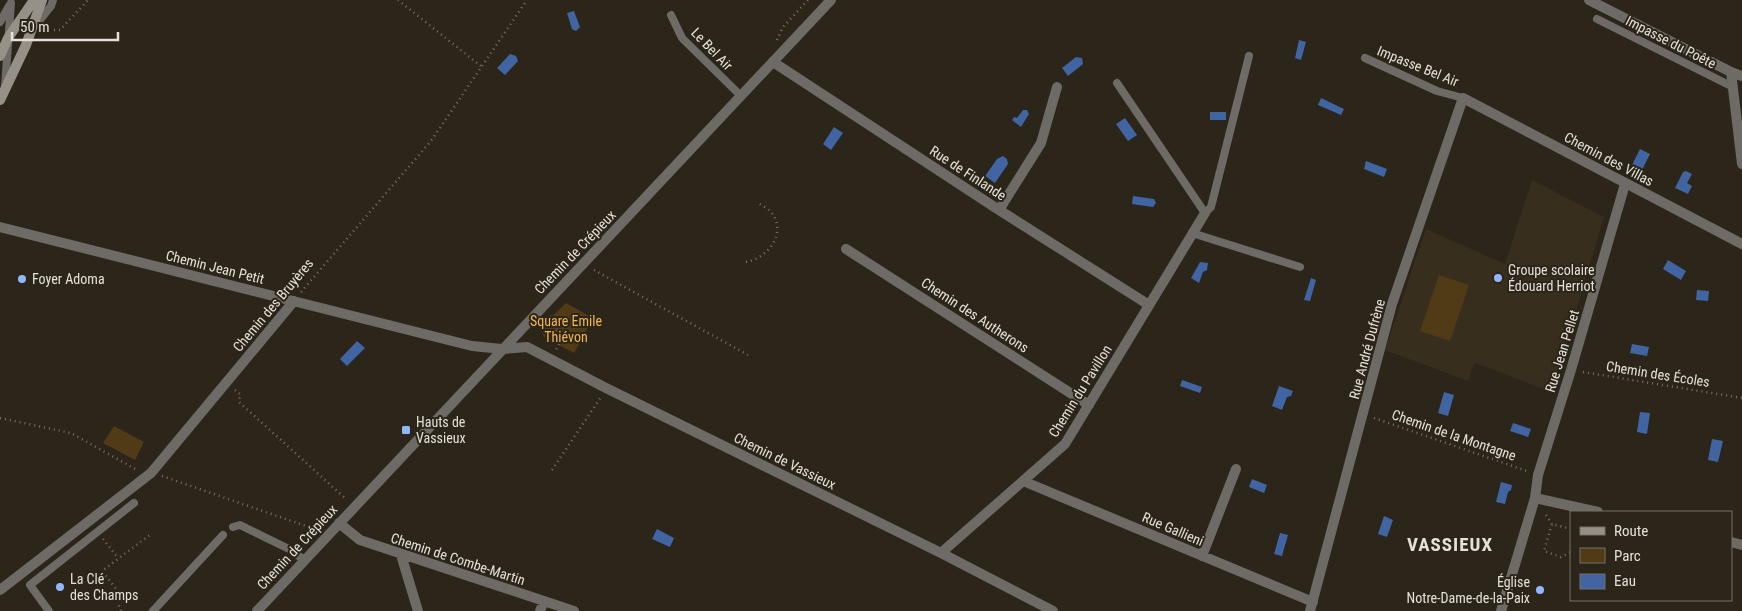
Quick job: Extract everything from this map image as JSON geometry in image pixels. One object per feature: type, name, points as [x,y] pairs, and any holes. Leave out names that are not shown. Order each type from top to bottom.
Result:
[{"type":"main road","points":[[0,56],[8,38],[34,0]]},
{"type":"main road","points":[[2,95],[32,30],[42,0]]},
{"type":"street","name":"Chemin de Crépieux","points":[[257,611],[831,0]]},
{"type":"street","points":[[1590,0],[1742,76]]},
{"type":"street","name":"Rue de Finlande","points":[[773,62],[1148,306]]},
{"type":"street","points":[[1731,72],[1742,164]]},
{"type":"street","points":[[999,210],[1041,143],[1056,87]]},
{"type":"street","name":"Chemin des Villas","points":[[1463,98],[1742,244]]},
{"type":"street","name":"Rue André Dufrène","points":[[1311,607],[1392,304],[1463,98]]},
{"type":"street","name":"Rue Jean Pellet","points":[[1535,498],[1538,475],[1571,370],[1625,184]]},
{"type":"street","name":"Chemin du Pavillon","points":[[942,554],[1065,444],[1205,213]]},
{"type":"street","name":"Chemin Jean Petit","points":[[0,219],[4,228],[472,346],[502,349]]},
{"type":"street","name":"Chemin des Autherons","points":[[846,249],[1088,405]]},
{"type":"street","name":"Chemin des Bruyères","points":[[0,590],[149,474],[294,301]]},
{"type":"street","name":"Chemin de Vassieux","points":[[502,349],[527,347],[1053,611]]},
{"type":"street","points":[[1202,556],[1236,469]]},
{"type":"street","name":"Rue Gallieni","points":[[1023,481],[1202,556],[1311,607]]},
{"type":"street","points":[[1501,611],[1535,498],[1594,511]]},
{"type":"street","name":"Chemin de Combe-Martin","points":[[339,523],[360,540],[542,606],[574,611]]},
{"type":"street","points":[[401,555],[418,611]]},
{"type":"lane","points":[[32,30],[51,6],[53,0]]},
{"type":"lane","points":[[2,95],[11,2]]},
{"type":"lane","points":[[0,22],[11,2]]},
{"type":"lane","name":"Le Bel Air","points":[[671,15],[682,38],[741,96]]},
{"type":"lane","name":"Impasse du Poête","points":[[1597,19],[1733,87]]},
{"type":"lane","points":[[1117,84],[1205,213],[1211,207],[1249,56]]},
{"type":"lane","name":"Impasse Bel Air","points":[[1365,58],[1437,90],[1463,98]]},
{"type":"lane","points":[[1192,233],[1300,267]]},
{"type":"lane","points":[[49,611],[30,585],[134,503]]},
{"type":"lane","points":[[233,527],[240,525],[291,550],[304,560]]},
{"type":"lane","points":[[154,611],[223,535]]},
{"type":"path","points":[[32,30],[60,30],[88,0]]},
{"type":"path","points":[[398,0],[482,67]]},
{"type":"path","name":"Chemin des Bruyères","points":[[294,301],[431,141],[527,0]]},
{"type":"path","points":[[746,262],[754,261],[769,250],[778,227],[775,216],[757,202]]},
{"type":"path","points":[[582,264],[748,355]]},
{"type":"path","points":[[541,308],[551,317],[560,342],[552,361]]},
{"type":"path","name":"Chemin des Écoles","points":[[1571,370],[1742,398]]},
{"type":"path","points":[[226,382],[240,394],[239,402],[355,506]]},
{"type":"path","points":[[552,470],[606,388]]},
{"type":"path","name":"Chemin de la Montagne","points":[[1363,414],[1538,475]]},
{"type":"path","points":[[0,418],[70,434],[149,474],[306,526],[322,541]]},
{"type":"path","points":[[1546,516],[1552,524],[1570,529]]},
{"type":"path","points":[[1552,524],[1544,551],[1561,557],[1570,553]]},
{"type":"path","points":[[97,532],[118,558]]},
{"type":"path","points":[[121,611],[118,603],[120,594],[102,571],[151,534]]},
{"type":"shaded area","name":"Groupe scolaire Édouard Herriot","points":[[1532,180],[1604,217],[1552,392],[1475,363],[1468,381],[1385,350],[1426,229],[1505,264]]},
{"type":"green space","points":[[1439,275],[1469,285],[1450,341],[1420,331]]},
{"type":"green space","name":"Square Emile Thiévon","points":[[566,303],[593,318],[574,353],[544,337],[541,329]]},
{"type":"green space","points":[[114,426],[144,442],[135,460],[103,443]]},
{"type":"water","points":[[574,11],[580,27],[576,31],[572,29],[567,13]]},
{"type":"water","points":[[1299,40],[1306,42],[1301,60],[1295,58]]},
{"type":"water","points":[[510,54],[516,56],[518,61],[505,75],[497,68]]},
{"type":"water","points":[[1076,57],[1082,58],[1083,64],[1068,76],[1062,68]]},
{"type":"water","points":[[1321,98],[1344,109],[1341,115],[1318,105]]},
{"type":"water","points":[[1023,110],[1027,110],[1029,114],[1021,127],[1012,120],[1014,117],[1017,118]]},
{"type":"water","points":[[1210,112],[1226,112],[1226,120],[1210,120]]},
{"type":"water","points":[[1125,118],[1137,135],[1128,141],[1116,124]]},
{"type":"water","points":[[834,127],[843,133],[831,150],[823,144]]},
{"type":"water","points":[[1640,149],[1650,154],[1641,172],[1631,167]]},
{"type":"water","points":[[1003,156],[1007,159],[1008,164],[995,183],[985,176],[997,159]]},
{"type":"water","points":[[1366,161],[1387,169],[1384,177],[1364,169]]},
{"type":"water","points":[[1686,171],[1692,174],[1687,183],[1692,186],[1688,194],[1675,188],[1683,172]]},
{"type":"water","points":[[1133,196],[1154,199],[1156,203],[1153,207],[1132,204]]},
{"type":"water","points":[[1668,260],[1686,271],[1681,280],[1663,269]]},
{"type":"water","points":[[1200,262],[1208,263],[1207,270],[1203,272],[1199,283],[1191,278]]},
{"type":"water","points":[[1311,278],[1316,280],[1310,301],[1304,300]]},
{"type":"water","points":[[1697,290],[1709,291],[1708,301],[1696,300]]},
{"type":"water","points":[[357,341],[365,348],[347,366],[340,359]]},
{"type":"water","points":[[1632,344],[1649,347],[1647,356],[1630,353]]},
{"type":"water","points":[[1182,380],[1202,387],[1200,393],[1180,386]]},
{"type":"water","points":[[1279,386],[1293,391],[1291,396],[1287,397],[1282,410],[1272,406]]},
{"type":"water","points":[[1444,392],[1454,395],[1448,416],[1438,413]]},
{"type":"water","points":[[1640,412],[1650,413],[1647,434],[1637,432]]},
{"type":"water","points":[[1513,423],[1531,429],[1528,437],[1510,431]]},
{"type":"water","points":[[1712,439],[1723,441],[1718,462],[1708,460]]},
{"type":"water","points":[[1252,479],[1267,485],[1264,493],[1249,487]]},
{"type":"water","points":[[1501,482],[1512,485],[1505,504],[1496,502]]},
{"type":"water","points":[[1384,516],[1393,520],[1387,537],[1378,534]]},
{"type":"water","points":[[657,529],[674,538],[670,547],[652,539]]},
{"type":"water","points":[[1280,533],[1288,535],[1282,556],[1274,554]]},
{"type":"place","name":"Groupe scolaire Édouard Herriot","points":[[1498,278]]},
{"type":"place","name":"Foyer Adoma","points":[[22,279]]},
{"type":"place","name":"Hauts de Vassieux","points":[[406,430]]},
{"type":"place","name":"La Clé des Champs","points":[[60,587]]},
{"type":"place","name":"Église Notre-Dame-de-la-Paix","points":[[1540,590]]},
{"type":"district","name":"VASSIEUX","points":[[1450,544]]}]
